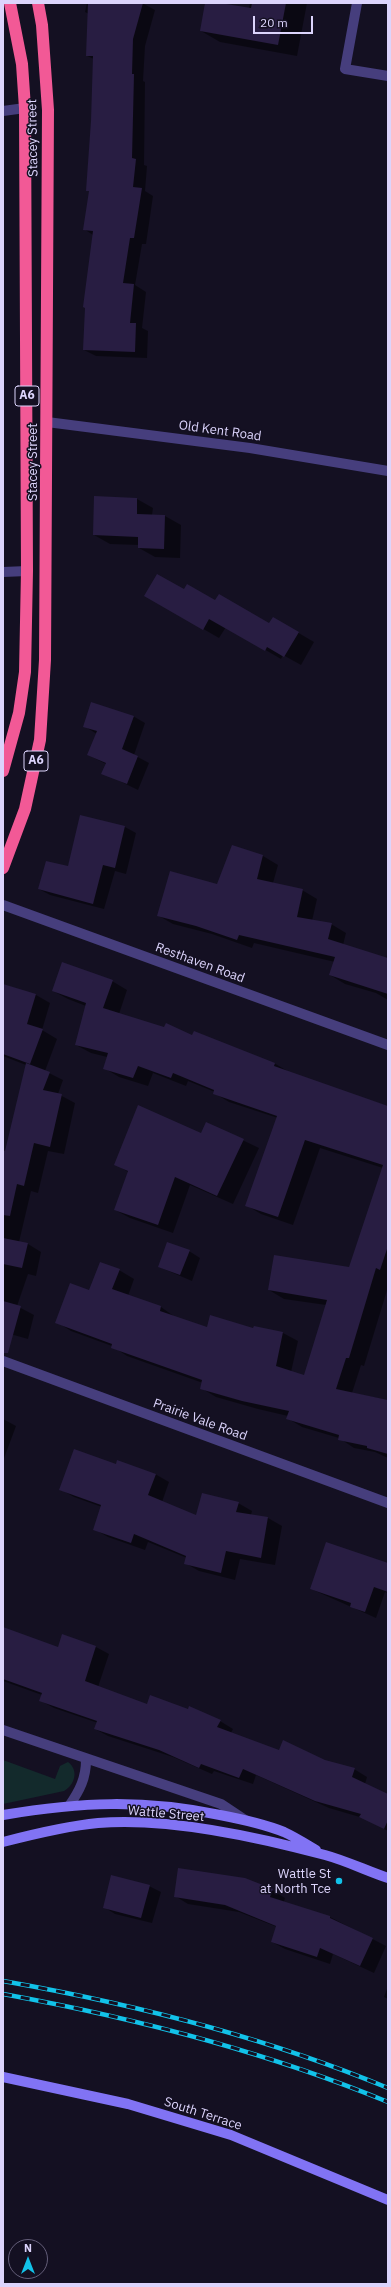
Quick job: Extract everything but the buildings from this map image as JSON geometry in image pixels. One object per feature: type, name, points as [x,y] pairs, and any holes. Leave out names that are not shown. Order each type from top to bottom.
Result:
[{"type":"highway","name":"Stacey Street","points":[[3,771],[19,712],[25,672],[28,571],[28,242],[25,108],[22,64],[10,3]]},
{"type":"highway","name":"Stacey Street","points":[[3,868],[25,809],[40,740],[43,715],[45,660],[47,422],[48,110],[42,25],[38,3]]},
{"type":"main road","name":"Wattle Street","points":[[3,1815],[99,1803],[150,1804],[181,1807],[245,1820],[284,1832],[326,1856]]},
{"type":"main road","name":"Wattle Street","points":[[3,1842],[80,1826],[122,1822],[177,1826],[230,1834],[326,1856],[388,1878]]},
{"type":"main road","name":"South Terrace","points":[[3,2077],[128,2104],[231,2135],[388,2200]]},
{"type":"street","points":[[356,3],[345,69],[388,76]]},
{"type":"street","points":[[3,111],[25,108]]},
{"type":"street","name":"Old Kent Road","points":[[47,422],[250,448],[388,471]]},
{"type":"street","points":[[3,572],[28,571]]},
{"type":"street","name":"Resthaven Road","points":[[3,905],[388,1046]]},
{"type":"street","name":"Prairie Vale Road","points":[[3,1361],[388,1503]]},
{"type":"street","name":"Wattle Street","points":[[3,1730],[86,1760],[221,1804],[245,1820]]},
{"type":"street","points":[[69,1806],[81,1788],[86,1772],[86,1760]]},
{"type":"green space","points":[[3,1760],[55,1779],[60,1766],[68,1762],[74,1769],[73,1781],[64,1791],[3,1804]]},
{"type":"railway","points":[[3,1981],[101,2000],[198,2024],[294,2053],[388,2088]]},
{"type":"railway","points":[[3,1994],[52,2003],[150,2025],[198,2038],[294,2067],[388,2102]]},
{"type":"place","name":"Wattle St at North Tce","points":[[339,1881]]}]
